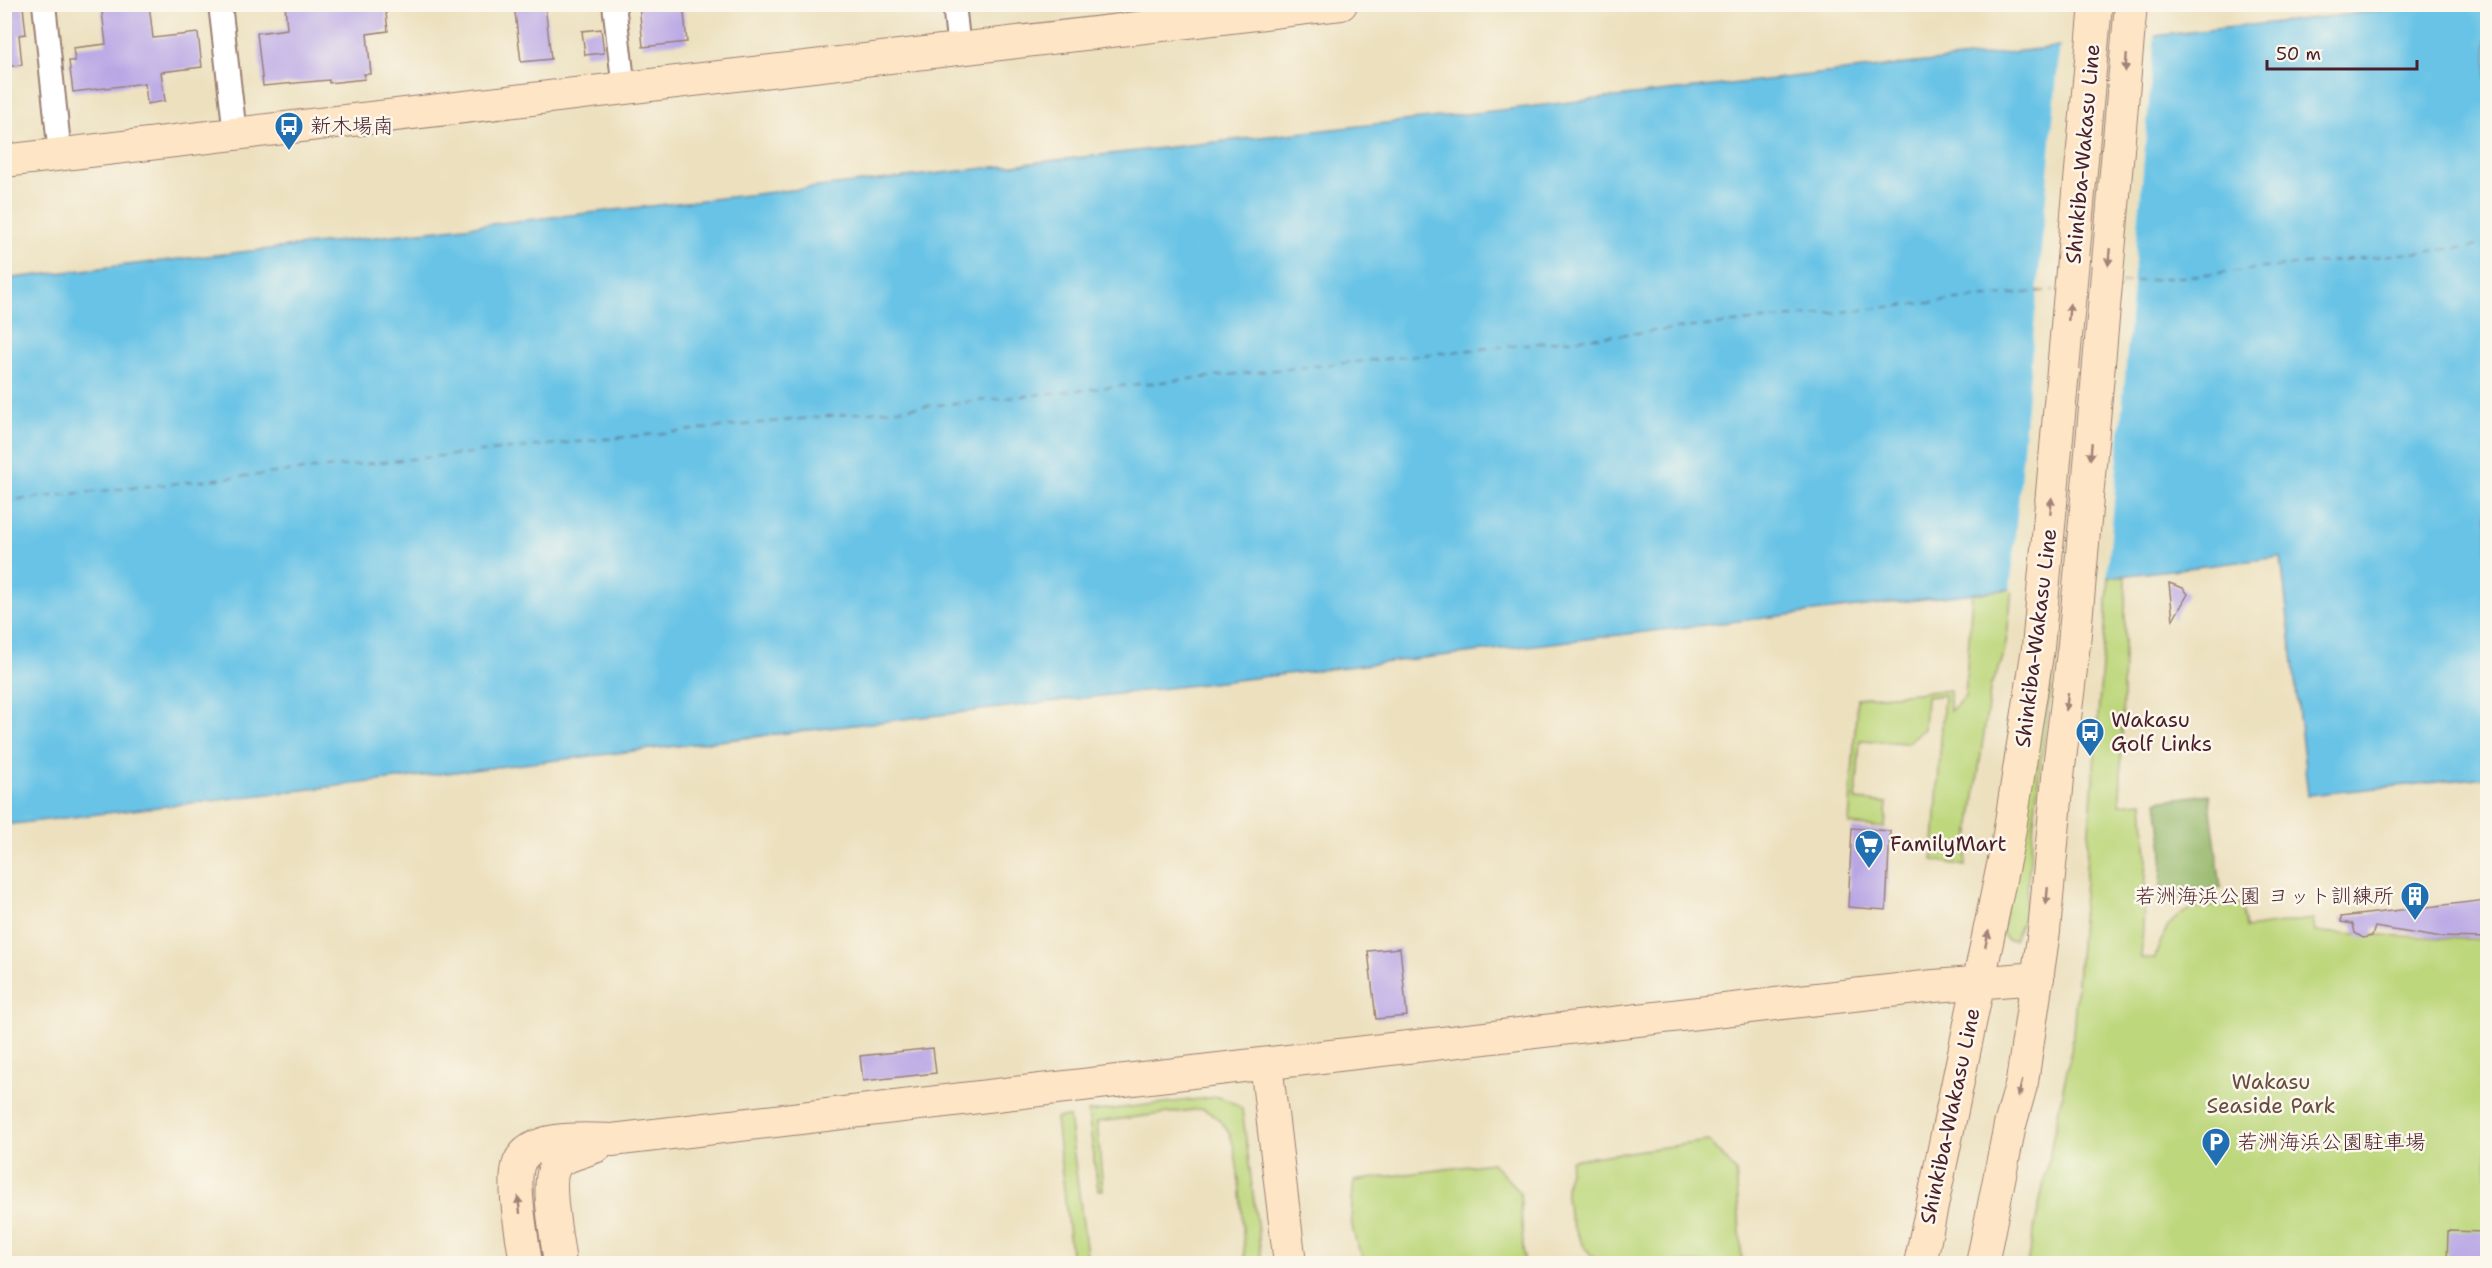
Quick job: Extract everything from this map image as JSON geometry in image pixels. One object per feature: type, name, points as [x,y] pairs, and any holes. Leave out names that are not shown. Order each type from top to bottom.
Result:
[{"type":"street","points":[[44,4],[60,155]]},
{"type":"street","points":[[220,4],[235,134]]},
{"type":"street","points":[[614,4],[624,88]]},
{"type":"street","points":[[954,4],[959,49]]},
{"type":"street","points":[[4,161],[1341,4]]},
{"type":"street","name":"Shinkiba-Wakasu Line","points":[[1920,1263],[2008,841],[2038,648],[2096,4]]},
{"type":"street","name":"Shinkiba-Wakasu Line","points":[[1982,1263],[2010,1125],[2022,1082],[2038,978],[2074,644],[2131,4]]},
{"type":"street","points":[[526,1263],[516,1182],[519,1162],[531,1149],[550,1142],[579,1138],[612,1140],[1827,998],[2038,978]]},
{"type":"street","points":[[1266,1064],[1290,1263]]},
{"type":"street","points":[[560,1263],[551,1187],[553,1172],[559,1161],[612,1140]]},
{"type":"green space","name":"Wakasu Seaside Park","points":[[2109,577],[2126,577],[2120,804],[2143,802],[2147,858],[2141,959],[2155,958],[2168,927],[2185,912],[2209,906],[2242,904],[2246,928],[2313,919],[2315,932],[2487,940],[2487,1263],[2027,1264],[2072,1046]]},
{"type":"green space","points":[[2012,589],[2004,651],[1997,674],[1991,684],[1965,866],[1933,860],[1944,695],[1926,697],[1924,729],[1907,743],[1860,740],[1856,800],[1887,803],[1885,828],[1849,824],[1857,698],[1950,690],[1950,711],[1965,697],[1972,594]]},
{"type":"green space","points":[[2051,660],[2054,666],[2039,774],[2024,918],[2014,940],[2007,940],[2002,933]]},
{"type":"green space","points":[[2209,794],[2221,888],[2192,892],[2165,904],[2160,901],[2163,850],[2157,801]]},
{"type":"green space","points":[[1217,1097],[1230,1101],[1242,1109],[1262,1263],[1245,1263],[1233,1143],[1224,1125],[1214,1115],[1202,1109],[1097,1122],[1103,1190],[1098,1190],[1088,1112]]},
{"type":"green space","points":[[1069,1117],[1088,1263],[1072,1263],[1056,1118]]},
{"type":"green space","points":[[1708,1141],[1736,1171],[1742,1263],[1599,1263],[1582,1242],[1567,1206],[1566,1193],[1571,1160]]},
{"type":"green space","points":[[1492,1163],[1520,1192],[1524,1263],[1366,1263],[1353,1232],[1354,1181]]},
{"type":"water","points":[[2430,5],[2487,5],[2487,777],[2308,795],[2281,557],[5,825],[4,279]]},
{"type":"pier","points":[[2155,33],[2107,581],[2010,592],[2060,43]]},
{"type":"building","points":[[101,4],[149,4],[153,38],[198,33],[202,67],[161,72],[165,101],[147,104],[145,83],[73,92],[69,61],[75,61],[73,48],[106,44]]},
{"type":"building","points":[[285,4],[385,4],[388,31],[367,34],[371,74],[364,74],[365,79],[329,83],[329,80],[263,86],[257,33],[287,29]]},
{"type":"building","points":[[514,4],[545,4],[551,59],[521,62]]},
{"type":"building","points":[[639,4],[683,4],[687,42],[643,47]]},
{"type":"building","points":[[15,5],[15,7],[23,6],[26,34],[19,35],[22,65],[4,67],[4,6]]},
{"type":"building","points":[[601,29],[604,53],[585,55],[582,31]]},
{"type":"building","points":[[2169,583],[2183,588],[2188,594],[2173,620]]},
{"type":"building","name":"FamilyMart","points":[[1852,828],[1890,831],[1886,910],[1848,907]]},
{"type":"building","name":"若洲海浜公園 ヨット訓練所","points":[[2487,900],[2487,938],[2436,937],[2375,927],[2372,936],[2363,938],[2355,933],[2353,924],[2341,922],[2341,917]]},
{"type":"building","points":[[1400,948],[1407,1016],[1376,1019],[1368,951]]},
{"type":"building","points":[[933,1048],[936,1073],[863,1081],[860,1056]]},
{"type":"building","points":[[2448,1231],[2485,1232],[2487,1263],[2447,1263]]},
{"type":"ferry route","points":[[2121,283],[2488,245]]},
{"type":"ferry route","points":[[4,501],[2054,290]]},
{"type":"place","name":"新木場南","points":[[289,152]]},
{"type":"place","name":"Wakasu Golf Links","points":[[2090,758]]},
{"type":"place","name":"FamilyMart","points":[[1869,870]]},
{"type":"place","name":"若洲海浜公園 ヨット訓練所","points":[[2415,922]]},
{"type":"place","name":"若洲海浜公園駐車場","points":[[2216,1168]]}]
